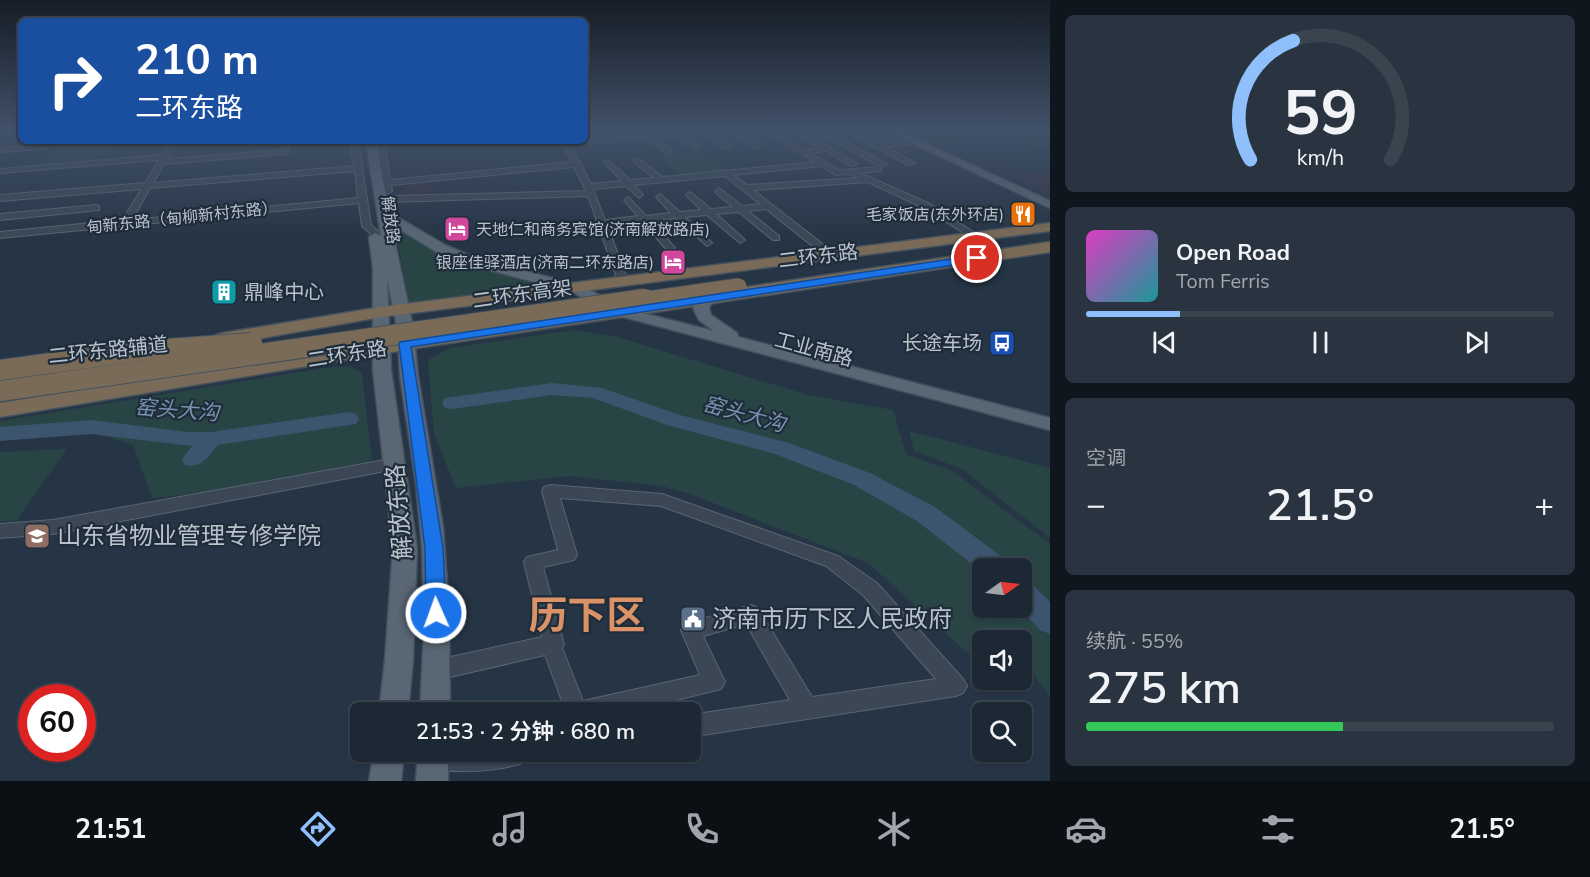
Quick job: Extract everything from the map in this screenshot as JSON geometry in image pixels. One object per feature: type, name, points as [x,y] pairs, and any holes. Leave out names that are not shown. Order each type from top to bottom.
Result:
[{"type":"highway","name":"二环东路","points":[[0,371],[159,352],[381,312],[577,289],[829,254],[1050,227]]},
{"type":"highway","name":"二环东高架","points":[[0,393],[1050,227]]},
{"type":"highway","name":"二环东高架","points":[[0,379],[294,345],[1050,240]]},
{"type":"highway","name":"二环东路","points":[[0,393],[136,378],[161,384],[405,344],[1050,247]]},
{"type":"highway","name":"二环东路辅道","points":[[0,361],[216,340]]},
{"type":"highway","points":[[0,371],[139,351],[294,345]]},
{"type":"highway","points":[[0,400],[132,382],[294,345]]},
{"type":"highway","name":"二环东路辅道","points":[[0,410],[161,384]]},
{"type":"main road","name":"解放路","points":[[365,166],[375,233],[402,310]]},
{"type":"main road","name":"解放路","points":[[377,166],[388,211],[386,268],[381,312]]},
{"type":"main road","points":[[967,166],[1050,205]]},
{"type":"main road","points":[[388,211],[393,220],[415,234],[468,260],[577,289]]},
{"type":"main road","name":"工业南路","points":[[577,289],[612,313],[648,330],[1050,434]]},
{"type":"main road","points":[[707,299],[702,305],[702,313],[711,323],[727,334],[760,348]]},
{"type":"main road","name":"解放东路","points":[[402,310],[434,548],[437,670],[435,702]]},
{"type":"main road","name":"解放东路","points":[[381,312],[386,394],[405,548],[399,660],[394,702]]},
{"type":"main road","name":"工业南路","points":[[612,313],[760,348],[1050,424]]},
{"type":"main road","points":[[385,781],[388,762]]},
{"type":"street","points":[[0,171],[62,166]]},
{"type":"street","points":[[126,222],[159,166]]},
{"type":"street","points":[[384,166],[388,211],[590,190],[630,183],[689,181],[727,174],[800,166]]},
{"type":"street","points":[[387,183],[553,166]]},
{"type":"street","points":[[578,166],[590,190],[600,223],[622,278],[619,282]]},
{"type":"street","points":[[615,166],[639,195]]},
{"type":"street","points":[[645,166],[658,181],[663,195],[678,214],[707,243]]},
{"type":"street","points":[[827,166],[838,173],[852,168],[880,166]]},
{"type":"street","points":[[0,198],[359,168],[367,226],[375,233]]},
{"type":"street","points":[[852,168],[868,180],[926,205],[957,222],[961,228],[976,237]]},
{"type":"street","points":[[727,174],[829,254]]},
{"type":"street","points":[[744,188],[868,180]]},
{"type":"street","points":[[719,191],[776,238]]},
{"type":"street","points":[[690,195],[740,240]]},
{"type":"street","name":"甸新东路（甸柳新村东路）","points":[[0,235],[363,200]]},
{"type":"street","points":[[628,200],[670,248]]},
{"type":"street","points":[[600,223],[767,206]]},
{"type":"street","points":[[0,217],[96,208]]},
{"type":"street","points":[[0,531],[53,527],[396,464]]},
{"type":"street","points":[[437,670],[554,644],[533,562],[568,555],[550,491],[662,500],[832,561],[870,589],[956,686],[701,724]]},
{"type":"street","points":[[627,702],[714,682],[691,630],[752,614],[806,708]]},
{"type":"street","points":[[551,645],[573,702]]},
{"type":"shaded area","points":[[1050,171],[1050,195],[1007,176]]},
{"type":"shaded area","points":[[433,181],[431,195],[402,196],[401,184]]},
{"type":"green space","points":[[669,166],[719,166],[726,172],[680,176]]},
{"type":"green space","points":[[394,221],[439,248],[561,285],[409,302]]},
{"type":"green space","points":[[574,330],[617,337],[808,395],[893,410],[906,454],[952,471],[1050,544],[1050,696],[1032,674],[1032,630],[972,630],[972,657],[868,563],[690,494],[662,486],[570,476],[456,488],[434,434],[428,360],[450,348]]},
{"type":"green space","points":[[351,366],[362,374],[372,461],[195,494],[152,498],[133,445],[89,431],[93,423],[0,433],[0,421],[324,368]]},
{"type":"green space","points":[[909,431],[1050,468],[1050,538],[962,469],[914,451]]},
{"type":"green space","points":[[67,449],[16,521],[0,521],[0,452]]},
{"type":"waterway","name":"窑头大沟","points":[[452,403],[552,389],[595,392],[674,420],[781,448],[862,479],[926,514],[984,558]]},
{"type":"waterway","name":"窑头大沟","points":[[211,439],[349,419]]},
{"type":"waterway","name":"窑头大沟","points":[[0,434],[91,427],[187,439],[211,439]]},
{"type":"waterway","points":[[193,459],[211,439]]},
{"type":"waterway","name":"窑头大沟","points":[[1032,602],[1050,621]]},
{"type":"place","name":"毛家饭店(东外环店)","points":[[1023,214]]},
{"type":"place","name":"天地仁和商务宾馆(济南解放路店)","points":[[457,229]]},
{"type":"place","name":"银座佳驿酒店(济南二环东路店)","points":[[673,262]]},
{"type":"place","name":"鼎峰中心","points":[[224,292]]},
{"type":"place","name":"长途车场","points":[[1002,343]]},
{"type":"place","name":"山东省物业管理专修学院","points":[[37,536]]},
{"type":"place","name":"济南市历下区人民政府","points":[[693,619]]},
{"type":"district","name":"历下区","points":[[587,615]]},
{"type":"route","points":[[436,613],[434,548],[405,344],[977,258]]}]
